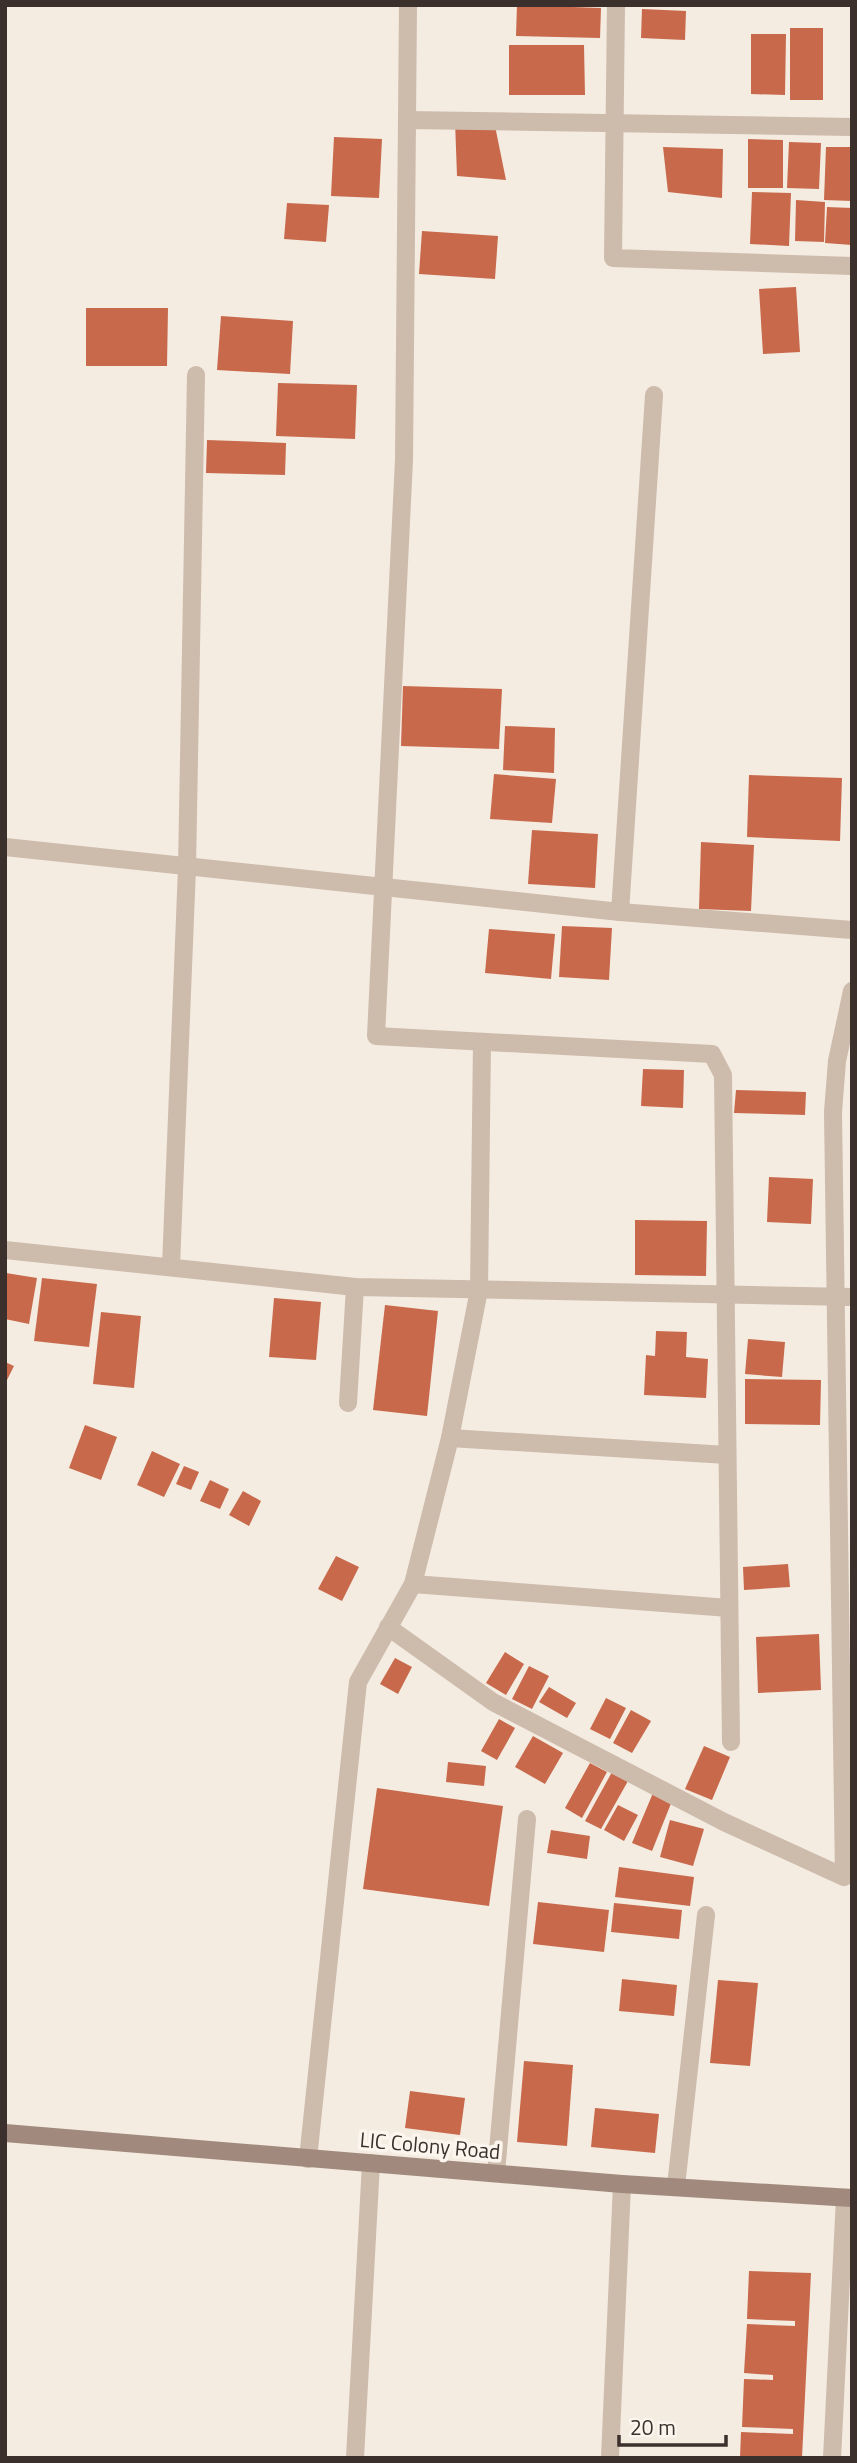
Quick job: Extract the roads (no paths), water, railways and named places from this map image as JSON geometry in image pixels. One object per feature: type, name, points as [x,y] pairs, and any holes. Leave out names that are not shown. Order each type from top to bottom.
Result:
[{"type":"main road","name":"LIC Colony Road","points":[[5,2133],[622,2184],[849,2198]]},
{"type":"street","points":[[408,5],[404,460],[376,1037],[712,1054],[723,1075],[731,1742]]},
{"type":"street","points":[[616,5],[613,258],[852,266]]},
{"type":"street","points":[[408,120],[852,127]]},
{"type":"street","points":[[171,1266],[187,868],[196,375]]},
{"type":"street","points":[[621,912],[654,395]]},
{"type":"street","points":[[5,847],[621,912],[852,930]]},
{"type":"street","points":[[388,1627],[493,1702],[724,1822],[844,1877],[844,1297],[833,1112],[837,1061],[852,990]]},
{"type":"street","points":[[308,2159],[358,1682],[413,1584],[450,1438],[479,1290],[482,1042]]},
{"type":"street","points":[[5,1250],[355,1287],[844,1297]]},
{"type":"street","points":[[348,1403],[355,1287]]},
{"type":"street","points":[[450,1438],[727,1455]]},
{"type":"street","points":[[413,1584],[729,1608]]},
{"type":"street","points":[[496,2173],[527,1819]]},
{"type":"street","points":[[676,2186],[706,1915]]},
{"type":"street","points":[[355,2458],[371,2163]]},
{"type":"street","points":[[610,2458],[622,2184]]},
{"type":"street","points":[[832,2458],[849,2198]]}]
